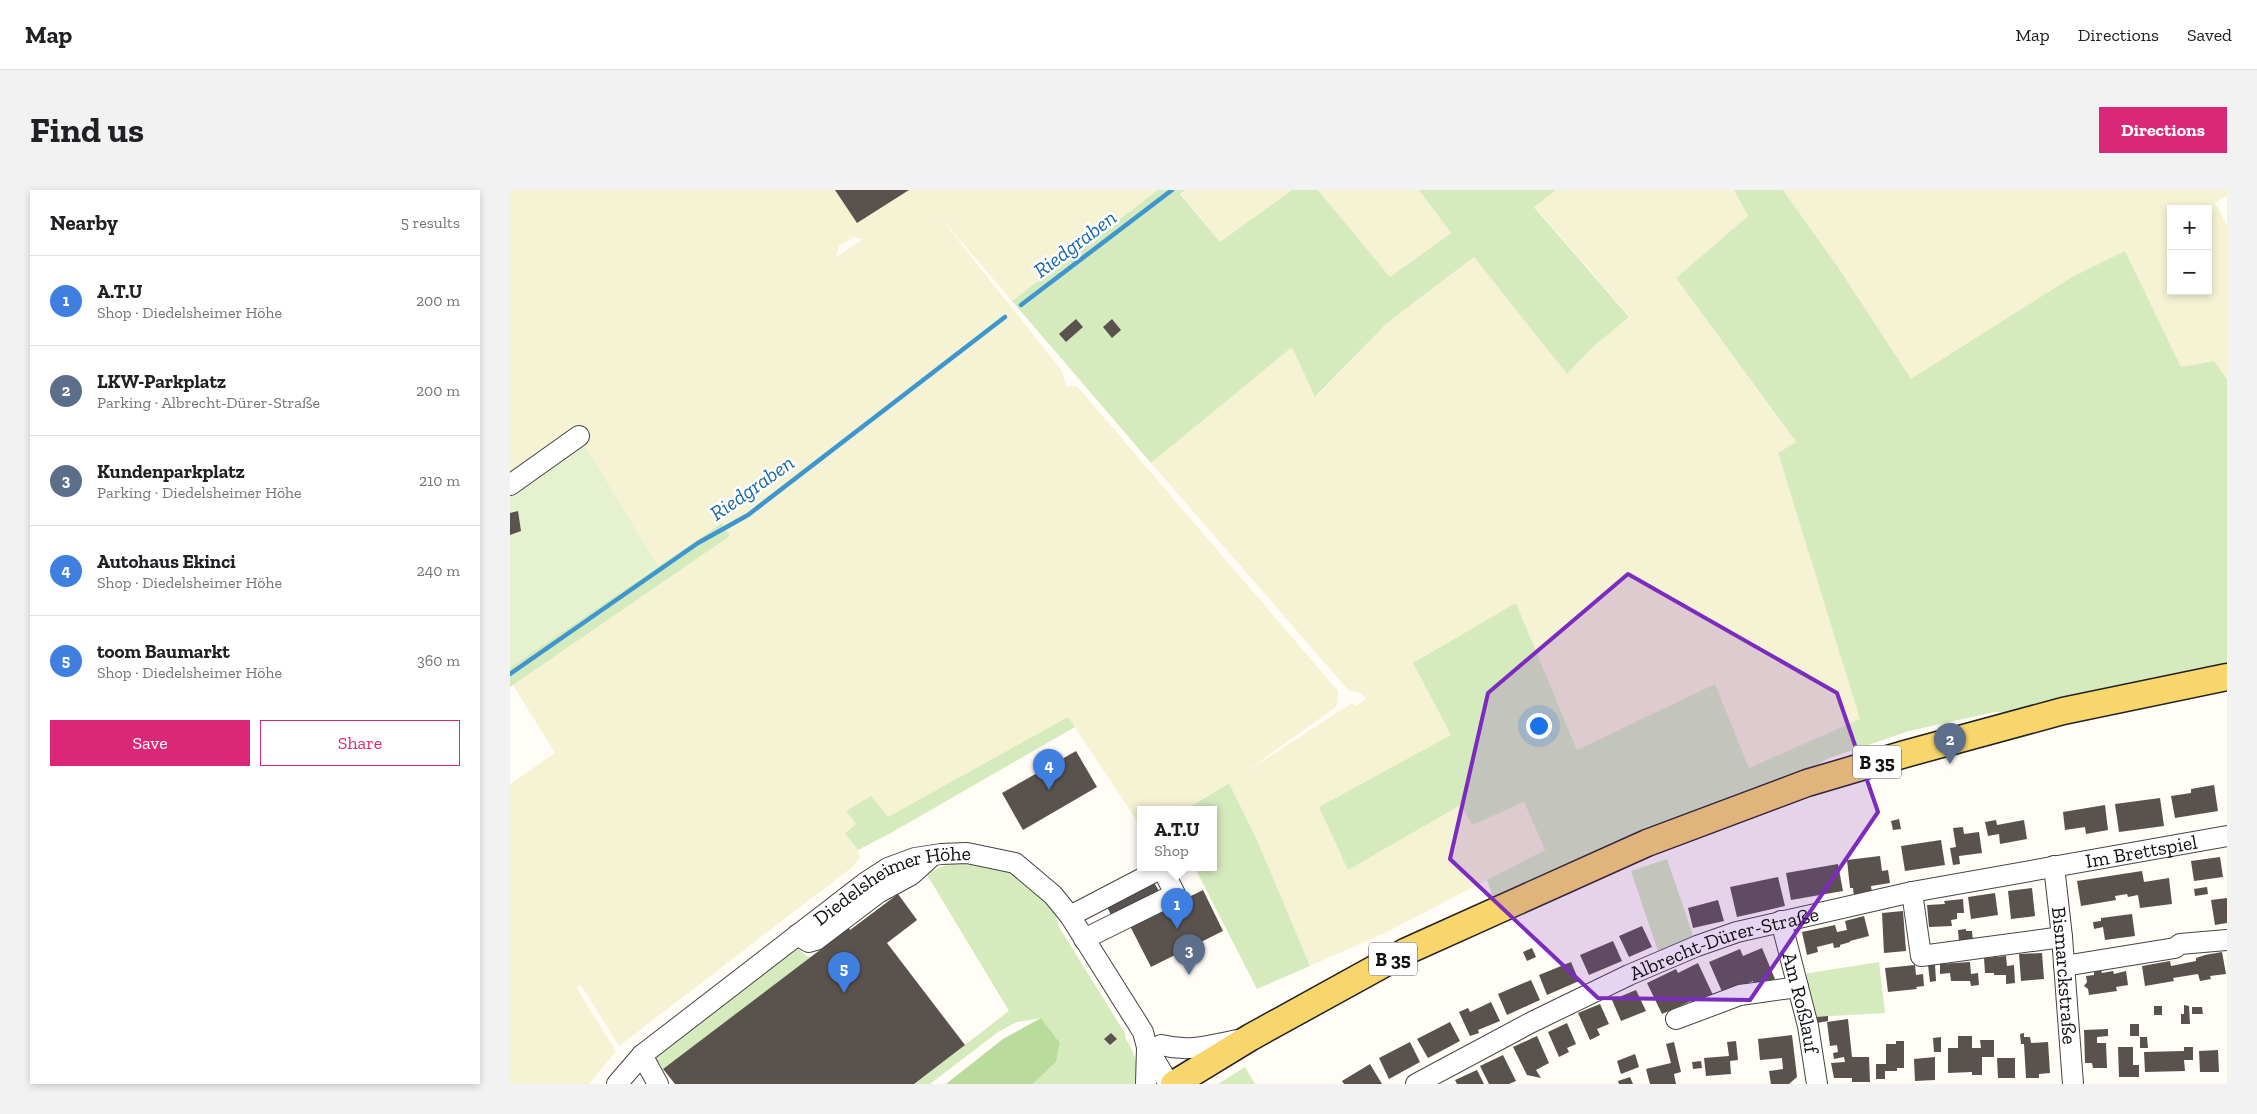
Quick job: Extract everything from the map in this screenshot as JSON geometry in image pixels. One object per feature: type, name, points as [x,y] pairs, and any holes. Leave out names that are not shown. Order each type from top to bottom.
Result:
[{"type":"main road","name":"B 35","points":[[1174,1083],[1251,1037],[1407,951],[1647,843],[1807,782],[2054,713],[2227,677]]},
{"type":"street","points":[[510,485],[579,436]]},
{"type":"street","name":"Im Brettspiel","points":[[2054,866],[2227,836]]},
{"type":"street","name":"Diedelsheimer Höhe","points":[[617,1084],[642,1055],[865,883],[888,868],[915,858],[967,853],[1015,863],[1054,895],[1070,916],[1151,1041],[1172,1059],[1174,1083]]},
{"type":"street","name":"Albrecht-Dürer-Straße","points":[[1416,1084],[1524,1026],[1629,975],[1697,946],[1737,932],[1912,892],[2054,866]]},
{"type":"street","name":"Bismarckstraße","points":[[2054,866],[2062,937],[2073,1084]]},
{"type":"street","points":[[1070,916],[1156,871]]},
{"type":"street","points":[[1084,939],[1174,894],[1163,871]]},
{"type":"street","points":[[1121,889],[1132,915]]},
{"type":"street","points":[[1121,889],[1132,915]]},
{"type":"street","points":[[1912,892],[1920,956],[2062,937]]},
{"type":"street","name":"Am Roßlauf","points":[[1781,922],[1808,1026],[1817,1084]]},
{"type":"street","points":[[2064,966],[2175,948],[2180,944],[2227,940]]},
{"type":"street","points":[[1676,1019],[1740,995],[1798,987]]},
{"type":"street","points":[[1146,1084],[1151,1041],[1177,1049],[1193,1049],[1251,1037]]},
{"type":"street","points":[[642,1055],[658,1084]]},
{"type":"highlighted area","points":[[1628,574],[1837,693],[1878,812],[1750,1000],[1598,998],[1450,859],[1488,693]]},
{"type":"shaded area","points":[[510,190],[1158,190],[1012,301],[939,216],[1062,371],[1066,386],[1077,386],[1338,691],[1337,706],[1244,773],[1352,703],[1355,706],[1366,699],[1361,693],[1349,691],[1151,463],[1292,346],[1316,397],[1387,323],[1474,257],[1567,374],[1594,346],[1629,316],[1534,206],[1556,190],[1734,190],[1748,216],[1676,278],[1796,443],[1778,453],[1861,719],[1749,768],[1715,685],[1577,750],[1516,603],[1452,735],[1348,870],[1461,805],[1472,824],[1524,802],[1545,850],[1385,933],[1310,966],[1258,842],[1229,783],[1192,806],[1137,806],[1137,821],[1068,717],[888,818],[846,811],[856,824],[845,833],[858,850],[860,857],[855,865],[619,1046],[581,985],[576,987],[616,1051],[589,1084],[510,1084],[510,784],[555,753],[513,685],[730,536],[722,523],[658,566],[579,437],[510,485]],"holes":[[[854,237],[863,239],[836,257],[839,246]]]},
{"type":"shaded area","points":[[1185,190],[1292,190],[1220,242],[1180,193]]},
{"type":"shaded area","points":[[1318,190],[1419,190],[1451,233],[1390,277]]},
{"type":"shaded area","points":[[1783,190],[2227,190],[2227,196],[2215,203],[2227,226],[2227,379],[2214,361],[2181,367],[2125,251],[2072,277],[1911,380],[1838,267]]},
{"type":"green space","points":[[1158,190],[1185,190],[1180,194],[1220,242],[1292,190],[1318,190],[1390,277],[1451,233],[1419,190],[1556,190],[1534,207],[1629,317],[1594,346],[1567,374],[1474,257],[1387,323],[1315,397],[1292,347],[1151,463],[1012,301]]},
{"type":"green space","points":[[1734,190],[1783,190],[1838,267],[1911,379],[2072,277],[2125,251],[2181,367],[2214,361],[2227,379],[2227,666],[2009,713],[1995,712],[1909,731],[1827,759],[1802,774],[1691,812],[1622,839],[1493,898],[1487,880],[1545,850],[1524,802],[1472,825],[1461,805],[1348,870],[1319,807],[1451,735],[1413,663],[1516,603],[1577,750],[1715,684],[1749,768],[1860,719],[1778,453],[1796,442],[1676,278],[1748,216]]},
{"type":"green space","points":[[579,436],[658,566],[510,667],[510,485]]},
{"type":"green space","points":[[722,523],[730,536],[510,687],[510,667]]},
{"type":"green space","points":[[1068,717],[1075,727],[889,834],[858,850],[845,833],[856,824],[846,811],[871,796],[888,817]]},
{"type":"green space","points":[[1229,783],[1258,842],[1310,966],[1257,989],[1197,871],[1217,871],[1217,806],[1192,806]]},
{"type":"green space","points":[[1667,859],[1694,938],[1658,951],[1631,871]]},
{"type":"green space","points":[[957,861],[1015,873],[1024,878],[1047,900],[1059,927],[1126,1035],[1125,1037],[1134,1054],[1137,1065],[1134,1084],[1033,1084],[1056,1062],[1060,1043],[1041,1018],[1017,1022],[998,1032],[930,1084],[914,1084],[1009,1011],[926,873]]},
{"type":"green space","points":[[793,945],[810,958],[663,1069],[652,1053]]},
{"type":"green space","points":[[1879,962],[1885,1013],[1814,1017],[1803,974]]},
{"type":"green space","points":[[1041,1018],[1060,1043],[1056,1062],[1033,1084],[946,1084],[1003,1039]]},
{"type":"green space","points":[[1245,1067],[1255,1084],[1218,1084]]},
{"type":"building","points":[[835,190],[909,190],[857,223]]},
{"type":"building","points":[[1076,319],[1083,327],[1066,342],[1059,334]]},
{"type":"building","points":[[1112,319],[1121,330],[1112,338],[1103,327]]},
{"type":"building","points":[[518,511],[521,531],[510,535],[510,513]]},
{"type":"building","points":[[1076,751],[1097,787],[1023,830],[1002,793]]},
{"type":"building","points":[[2214,785],[2218,811],[2175,818],[2171,796],[2191,793],[2191,789]]},
{"type":"building","points":[[2160,798],[2164,826],[2119,832],[2115,804]]},
{"type":"building","points":[[2105,805],[2108,830],[2086,834],[2085,827],[2065,830],[2063,812]]},
{"type":"building","points":[[1899,819],[1901,829],[1893,830],[1891,821]]},
{"type":"building","points":[[1996,820],[1997,825],[2024,820],[2027,839],[2000,844],[1999,834],[1988,836],[1985,822]]},
{"type":"building","points":[[1963,827],[1964,834],[1979,832],[1982,853],[1959,856],[1960,864],[1953,865],[1950,848],[1956,847],[1953,828]]},
{"type":"building","points":[[1941,840],[1945,865],[1905,871],[1901,846]]},
{"type":"building","points":[[1880,856],[1882,871],[1888,870],[1890,883],[1871,886],[1872,893],[1854,896],[1853,888],[1850,888],[1847,860]]},
{"type":"building","points":[[2220,857],[2223,877],[2194,881],[2191,861]]},
{"type":"building","points":[[1838,864],[1843,891],[1791,900],[1786,873]]},
{"type":"building","points":[[2142,871],[2144,882],[2169,878],[2172,904],[2140,908],[2138,895],[2128,897],[2127,894],[2115,896],[2116,900],[2081,906],[2077,881]]},
{"type":"building","points":[[1778,877],[1785,906],[1737,917],[1730,887]]},
{"type":"building","points":[[1152,879],[1159,891],[1111,915],[1105,903]]},
{"type":"building","points":[[2207,887],[2208,894],[2195,896],[2194,889]]},
{"type":"building","points":[[2032,888],[2035,916],[2011,919],[2008,891]]},
{"type":"building","points":[[1203,890],[1223,931],[1151,967],[1130,926]]},
{"type":"building","points":[[1995,893],[1998,915],[1971,919],[1968,897]]},
{"type":"building","points":[[898,894],[917,920],[887,943],[965,1045],[914,1084],[675,1084],[663,1069],[849,928],[850,930]]},
{"type":"building","points":[[2227,898],[2227,923],[2215,925],[2211,900]]},
{"type":"building","points":[[1963,899],[1964,913],[1957,913],[1957,919],[1951,920],[1952,926],[1929,927],[1927,905],[1945,904],[1944,901]]},
{"type":"building","points":[[1718,900],[1724,921],[1693,928],[1688,908]]},
{"type":"building","points":[[1903,911],[1906,951],[1884,953],[1882,913]]},
{"type":"building","points":[[2132,914],[2135,936],[2105,940],[2103,927],[2094,929],[2093,922],[2101,921],[2101,918]]},
{"type":"building","points":[[1864,916],[1869,936],[1850,941],[1840,945],[1840,947],[1834,948],[1833,943],[1817,947],[1818,952],[1807,955],[1802,932],[1835,925],[1837,932],[1847,930],[1845,921]]},
{"type":"building","points":[[1642,926],[1652,947],[1629,957],[1619,936]]},
{"type":"building","points":[[1966,929],[1966,931],[1972,931],[1973,941],[1959,942],[1958,930]]},
{"type":"building","points":[[1613,941],[1622,961],[1589,975],[1580,955]]},
{"type":"building","points":[[1532,948],[1536,957],[1527,961],[1523,952]]},
{"type":"building","points":[[1762,948],[1775,979],[1756,987],[1753,981],[1723,994],[1709,962],[1740,949],[1743,956]]},
{"type":"building","points":[[2222,952],[2226,974],[2210,976],[2211,979],[2200,981],[2198,974],[2173,978],[2174,981],[2145,986],[2142,966],[2170,961],[2171,966],[2196,961],[2196,958]]},
{"type":"building","points":[[2042,953],[2044,979],[2021,981],[2019,954]]},
{"type":"building","points":[[2006,956],[2007,966],[2014,965],[2015,983],[2006,984],[2006,975],[1985,973],[1984,958]]},
{"type":"building","points":[[1571,962],[1579,981],[1547,995],[1539,975]]},
{"type":"building","points":[[1970,962],[1971,974],[1978,973],[1979,985],[1971,986],[1970,981],[1951,981],[1950,973],[1940,974],[1940,964]]},
{"type":"building","points":[[1698,963],[1713,995],[1692,1004],[1691,1001],[1662,1014],[1647,983],[1676,969],[1678,973]]},
{"type":"building","points":[[1915,965],[1916,975],[1923,974],[1924,986],[1916,987],[1917,989],[1888,992],[1885,968]]},
{"type":"building","points":[[1928,965],[1935,965],[1936,981],[1930,982]]},
{"type":"building","points":[[2101,970],[2102,973],[2113,971],[2114,974],[2126,971],[2128,985],[2116,987],[2117,991],[2089,995],[2088,989],[2084,986],[2087,982],[2086,976],[2094,975],[2094,972]]},
{"type":"building","points":[[1531,980],[1540,1000],[1507,1015],[1498,994]]},
{"type":"building","points":[[1636,990],[1646,1011],[1621,1021],[1612,1000]]},
{"type":"building","points":[[1491,1002],[1500,1021],[1478,1030],[1479,1033],[1470,1036],[1459,1012],[1468,1008],[1470,1012]]},
{"type":"building","points":[[1600,1004],[1609,1024],[1597,1029],[1600,1035],[1590,1040],[1578,1013]]},
{"type":"building","points":[[2184,1005],[2189,1006],[2190,1024],[2181,1024],[2181,1014],[2184,1014]]},
{"type":"building","points":[[2154,1006],[2162,1006],[2162,1015],[2154,1015]]},
{"type":"building","points":[[2192,1007],[2202,1007],[2203,1014],[2192,1014]]},
{"type":"building","points":[[1828,1016],[1828,1021],[1817,1023],[1816,1017]]},
{"type":"building","points":[[1848,1019],[1852,1057],[1869,1057],[1870,1082],[1852,1082],[1852,1078],[1834,1078],[1831,1063],[1845,1062],[1844,1057],[1834,1059],[1833,1053],[1838,1052],[1837,1045],[1830,1046],[1827,1022]]},
{"type":"building","points":[[1450,1022],[1460,1041],[1428,1058],[1417,1039]]},
{"type":"building","points":[[1567,1023],[1576,1044],[1567,1048],[1569,1052],[1559,1057],[1548,1032]]},
{"type":"building","points":[[2130,1024],[2139,1024],[2139,1036],[2130,1036]]},
{"type":"building","points":[[2108,1029],[2108,1036],[2097,1037],[2097,1043],[2106,1043],[2107,1068],[2093,1068],[2092,1063],[2085,1063],[2084,1030]]},
{"type":"building","points":[[1111,1033],[1117,1039],[1110,1045],[1104,1039]]},
{"type":"building","points":[[2024,1033],[2024,1037],[2030,1037],[2031,1043],[2048,1042],[2050,1073],[2039,1074],[2039,1078],[2026,1078],[2024,1044],[2021,1044],[2020,1034]]},
{"type":"building","points":[[1792,1035],[1797,1077],[1789,1084],[1771,1084],[1769,1071],[1783,1069],[1782,1058],[1760,1060],[1758,1039]]},
{"type":"building","points":[[1537,1036],[1549,1063],[1536,1070],[1541,1078],[1527,1075],[1513,1047]]},
{"type":"building","points":[[1958,1036],[1972,1036],[1972,1048],[1981,1048],[1980,1040],[1994,1040],[1994,1057],[1982,1057],[1982,1075],[1972,1075],[1972,1072],[1948,1073],[1948,1048],[1958,1048]]},
{"type":"building","points":[[1941,1037],[1941,1052],[1934,1052],[1933,1038]]},
{"type":"building","points":[[2140,1037],[2147,1037],[2148,1048],[2140,1048]]},
{"type":"building","points":[[1736,1041],[1738,1060],[1730,1061],[1731,1074],[1706,1076],[1704,1058],[1729,1056],[1727,1042]]},
{"type":"building","points":[[1896,1041],[1904,1041],[1904,1068],[1897,1068],[1897,1071],[1885,1071],[1885,1079],[1876,1079],[1876,1064],[1886,1064],[1886,1044],[1896,1044]]},
{"type":"building","points":[[1410,1042],[1420,1062],[1389,1079],[1379,1058]]},
{"type":"building","points":[[1674,1042],[1681,1072],[1674,1074],[1676,1084],[1650,1084],[1646,1069],[1671,1063],[1666,1044]]},
{"type":"building","points":[[2118,1047],[2133,1047],[2133,1065],[2139,1065],[2139,1077],[2119,1077]]},
{"type":"building","points":[[2184,1047],[2193,1047],[2193,1060],[2184,1060],[2185,1071],[2145,1072],[2144,1052],[2184,1051]]},
{"type":"building","points":[[2218,1050],[2219,1072],[2200,1072],[2199,1051]]},
{"type":"building","points":[[1635,1054],[1639,1067],[1621,1074],[1617,1061]]},
{"type":"building","points":[[1503,1055],[1516,1081],[1509,1084],[1489,1084],[1480,1066]]},
{"type":"building","points":[[1935,1057],[1935,1080],[1915,1081],[1914,1059]]},
{"type":"building","points":[[1997,1058],[2015,1058],[2015,1078],[1998,1078]]},
{"type":"building","points":[[1701,1061],[1702,1068],[1693,1069],[1692,1062]]},
{"type":"building","points":[[1370,1064],[1382,1084],[1344,1084],[1342,1081]]},
{"type":"building","points":[[1477,1070],[1484,1084],[1457,1084],[1455,1080]]},
{"type":"building","points":[[1630,1077],[1633,1084],[1619,1084],[1618,1081]]},
{"type":"waterway","name":"Riedgraben","points":[[1021,305],[1172,190]]},
{"type":"waterway","name":"Riedgraben","points":[[510,674],[698,543],[748,515],[1005,317]]},
{"type":"place","name":"LKW-Parkplatz","points":[[1950,764]]},
{"type":"place","name":"Autohaus Ekinci","points":[[1049,790]]},
{"type":"place","name":"A.T.U","points":[[1177,929]]},
{"type":"place","name":"Kundenparkplatz","points":[[1189,975]]},
{"type":"place","name":"toom Baumarkt","points":[[844,993]]}]
